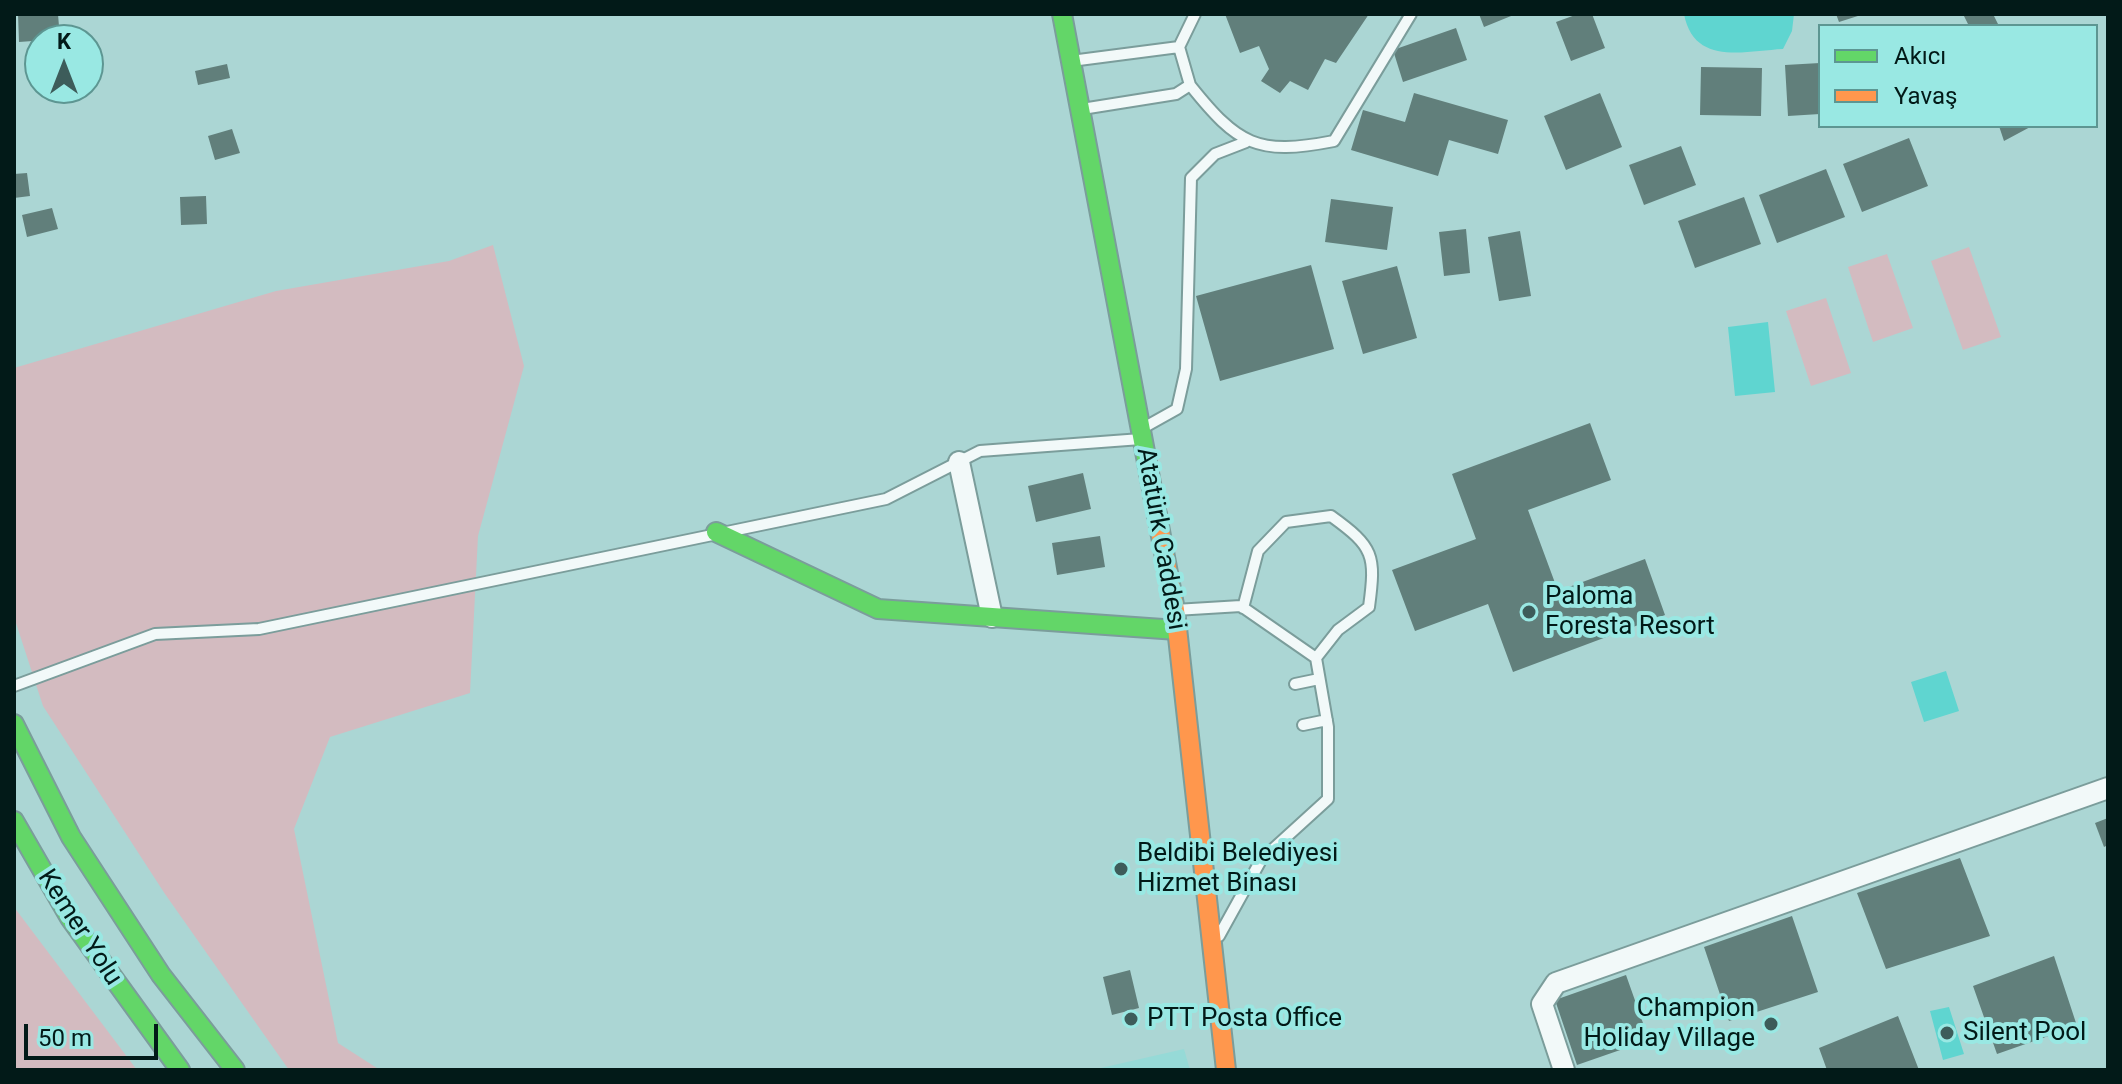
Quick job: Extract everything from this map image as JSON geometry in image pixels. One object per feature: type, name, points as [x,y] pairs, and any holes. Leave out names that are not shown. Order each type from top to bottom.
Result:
[{"type":"main road","name":"Atatürk Caddesi","points":[[1062,14],[1175,610],[1226,1070]]},
{"type":"main road","points":[[716,532],[878,609],[1177,630]]},
{"type":"main road","points":[[14,724],[71,837],[161,975],[235,1070]]},
{"type":"main road","name":"Kemer Yolu","points":[[14,821],[30,854],[114,983],[180,1070]]},
{"type":"street","points":[[959,462],[992,617]]},
{"type":"street","points":[[1564,1070],[1542,1004],[1556,983],[2108,788]]},
{"type":"lane","points":[[1195,14],[1179,47],[1190,85],[1220,122],[1246,142]]},
{"type":"lane","points":[[14,686],[155,634],[259,629],[886,499],[980,451],[1142,434],[1177,409],[1186,369],[1191,178],[1215,154],[1246,142],[1297,148],[1334,141],[1411,14]]},
{"type":"lane","points":[[1071,61],[1179,47]]},
{"type":"lane","points":[[1080,109],[1176,94],[1190,85]]},
{"type":"lane","points":[[1212,948],[1261,860],[1328,799],[1327,720],[1316,658],[1338,630],[1369,607],[1374,571],[1362,538],[1331,516],[1286,522],[1258,551],[1243,608]]},
{"type":"lane","points":[[1175,610],[1243,608],[1316,658]]},
{"type":"lane","points":[[1295,684],[1319,679]]},
{"type":"lane","points":[[1303,725],[1327,720]]},
{"type":"shaded area","points":[[1684,14],[1794,14],[1792,31],[1783,49],[1737,53],[1723,52],[1698,42]]},
{"type":"shaded area","points":[[493,245],[524,366],[478,536],[470,693],[330,737],[294,829],[338,1043],[380,1070],[289,1070],[165,894],[43,706],[14,617],[14,368],[276,291],[449,261]]},
{"type":"shaded area","points":[[1969,247],[2001,337],[1963,350],[1931,261]]},
{"type":"shaded area","points":[[1887,254],[1913,328],[1873,342],[1848,267]]},
{"type":"shaded area","points":[[1826,298],[1851,373],[1811,386],[1786,311]]},
{"type":"shaded area","points":[[1768,322],[1775,392],[1735,396],[1728,327]]},
{"type":"shaded area","points":[[1946,671],[1959,711],[1924,722],[1911,682]]},
{"type":"shaded area","points":[[14,907],[137,1070],[14,1070]]},
{"type":"shaded area","name":"Silent Pool","points":[[1949,1007],[1964,1054],[1943,1060],[1930,1011]]},
{"type":"shaded area","points":[[1184,1049],[1190,1070],[1092,1070]]},
{"type":"building","points":[[18,14],[58,14],[59,24],[24,24],[24,42],[19,42]]},
{"type":"building","points":[[1225,14],[1369,14],[1336,63],[1325,59],[1308,90],[1290,81],[1280,93],[1261,81],[1269,69],[1259,46],[1240,53]]},
{"type":"building","points":[[1479,14],[1516,14],[1484,27]]},
{"type":"building","points":[[1578,14],[1592,14],[1605,48],[1571,61],[1556,22]]},
{"type":"building","points":[[1836,14],[1861,14],[1861,15],[1839,22]]},
{"type":"building","points":[[1963,14],[1993,14],[1998,24],[1968,24]]},
{"type":"building","points":[[1456,28],[1467,60],[1403,82],[1393,50]]},
{"type":"building","points":[[1818,63],[1818,114],[1788,116],[1785,65]]},
{"type":"building","points":[[227,64],[230,78],[198,85],[195,71]]},
{"type":"building","points":[[1701,67],[1762,68],[1761,116],[1700,115]]},
{"type":"building","points":[[1414,93],[1508,120],[1498,154],[1449,140],[1438,176],[1351,150],[1363,110],[1405,122]]},
{"type":"building","points":[[1600,93],[1622,147],[1566,170],[1544,116]]},
{"type":"building","points":[[2000,128],[2028,128],[2004,141]]},
{"type":"building","points":[[232,129],[240,153],[215,160],[208,136]]},
{"type":"building","points":[[1909,138],[1928,186],[1862,212],[1843,164]]},
{"type":"building","points":[[1681,146],[1696,185],[1644,205],[1629,165]]},
{"type":"building","points":[[1826,169],[1845,217],[1777,243],[1759,195]]},
{"type":"building","points":[[27,173],[30,196],[14,198],[14,174]]},
{"type":"building","points":[[206,196],[207,224],[181,225],[180,197]]},
{"type":"building","points":[[1744,197],[1761,244],[1695,268],[1678,221]]},
{"type":"building","points":[[1331,199],[1393,207],[1387,250],[1325,242]]},
{"type":"building","points":[[52,208],[58,229],[27,237],[22,215]]},
{"type":"building","points":[[1466,229],[1470,273],[1444,276],[1439,232]]},
{"type":"building","points":[[1520,231],[1531,296],[1499,301],[1488,237]]},
{"type":"building","points":[[1311,265],[1334,349],[1220,381],[1196,296]]},
{"type":"building","points":[[1397,266],[1417,338],[1363,354],[1342,281]]},
{"type":"building","points":[[1590,423],[1611,480],[1528,510],[1558,591],[1645,559],[1665,615],[1513,672],[1488,604],[1415,631],[1392,570],[1476,539],[1452,474]]},
{"type":"building","points":[[1083,473],[1091,509],[1036,522],[1028,486]]},
{"type":"building","points":[[1100,536],[1105,567],[1057,575],[1052,543]]},
{"type":"building","points":[[2108,818],[2108,845],[2104,847],[2095,823]]},
{"type":"building","points":[[1960,858],[1990,936],[1886,969],[1857,893]]},
{"type":"building","points":[[1792,916],[1818,992],[1729,1021],[1704,947]]},
{"type":"building","points":[[2054,956],[2077,1026],[1997,1054],[1973,986]]},
{"type":"building","points":[[1130,970],[1139,1008],[1112,1015],[1103,977]]},
{"type":"building","points":[[1626,975],[1649,1040],[1577,1065],[1555,1000]]},
{"type":"building","points":[[1898,1016],[1919,1070],[1827,1070],[1819,1048]]},
{"type":"traffic: fast","points":[[1062,14],[1157,515]]},
{"type":"traffic: fast","points":[[716,532],[878,609],[1177,630]]},
{"type":"traffic: fast","points":[[14,724],[71,837],[161,975],[235,1070]]},
{"type":"traffic: fast","points":[[14,821],[70,918],[180,1070]]},
{"type":"traffic: slow","points":[[1157,515],[1175,610],[1226,1070]]},
{"type":"place","name":"Paloma Foresta Resort","points":[[1529,612]]},
{"type":"place","name":"Beldibi Belediyesi Hizmet Binası","points":[[1121,869]]},
{"type":"place","name":"PTT Posta Office","points":[[1131,1019]]},
{"type":"place","name":"Champion Holiday Village","points":[[1771,1024]]},
{"type":"place","name":"Silent Pool","points":[[1947,1033]]}]
